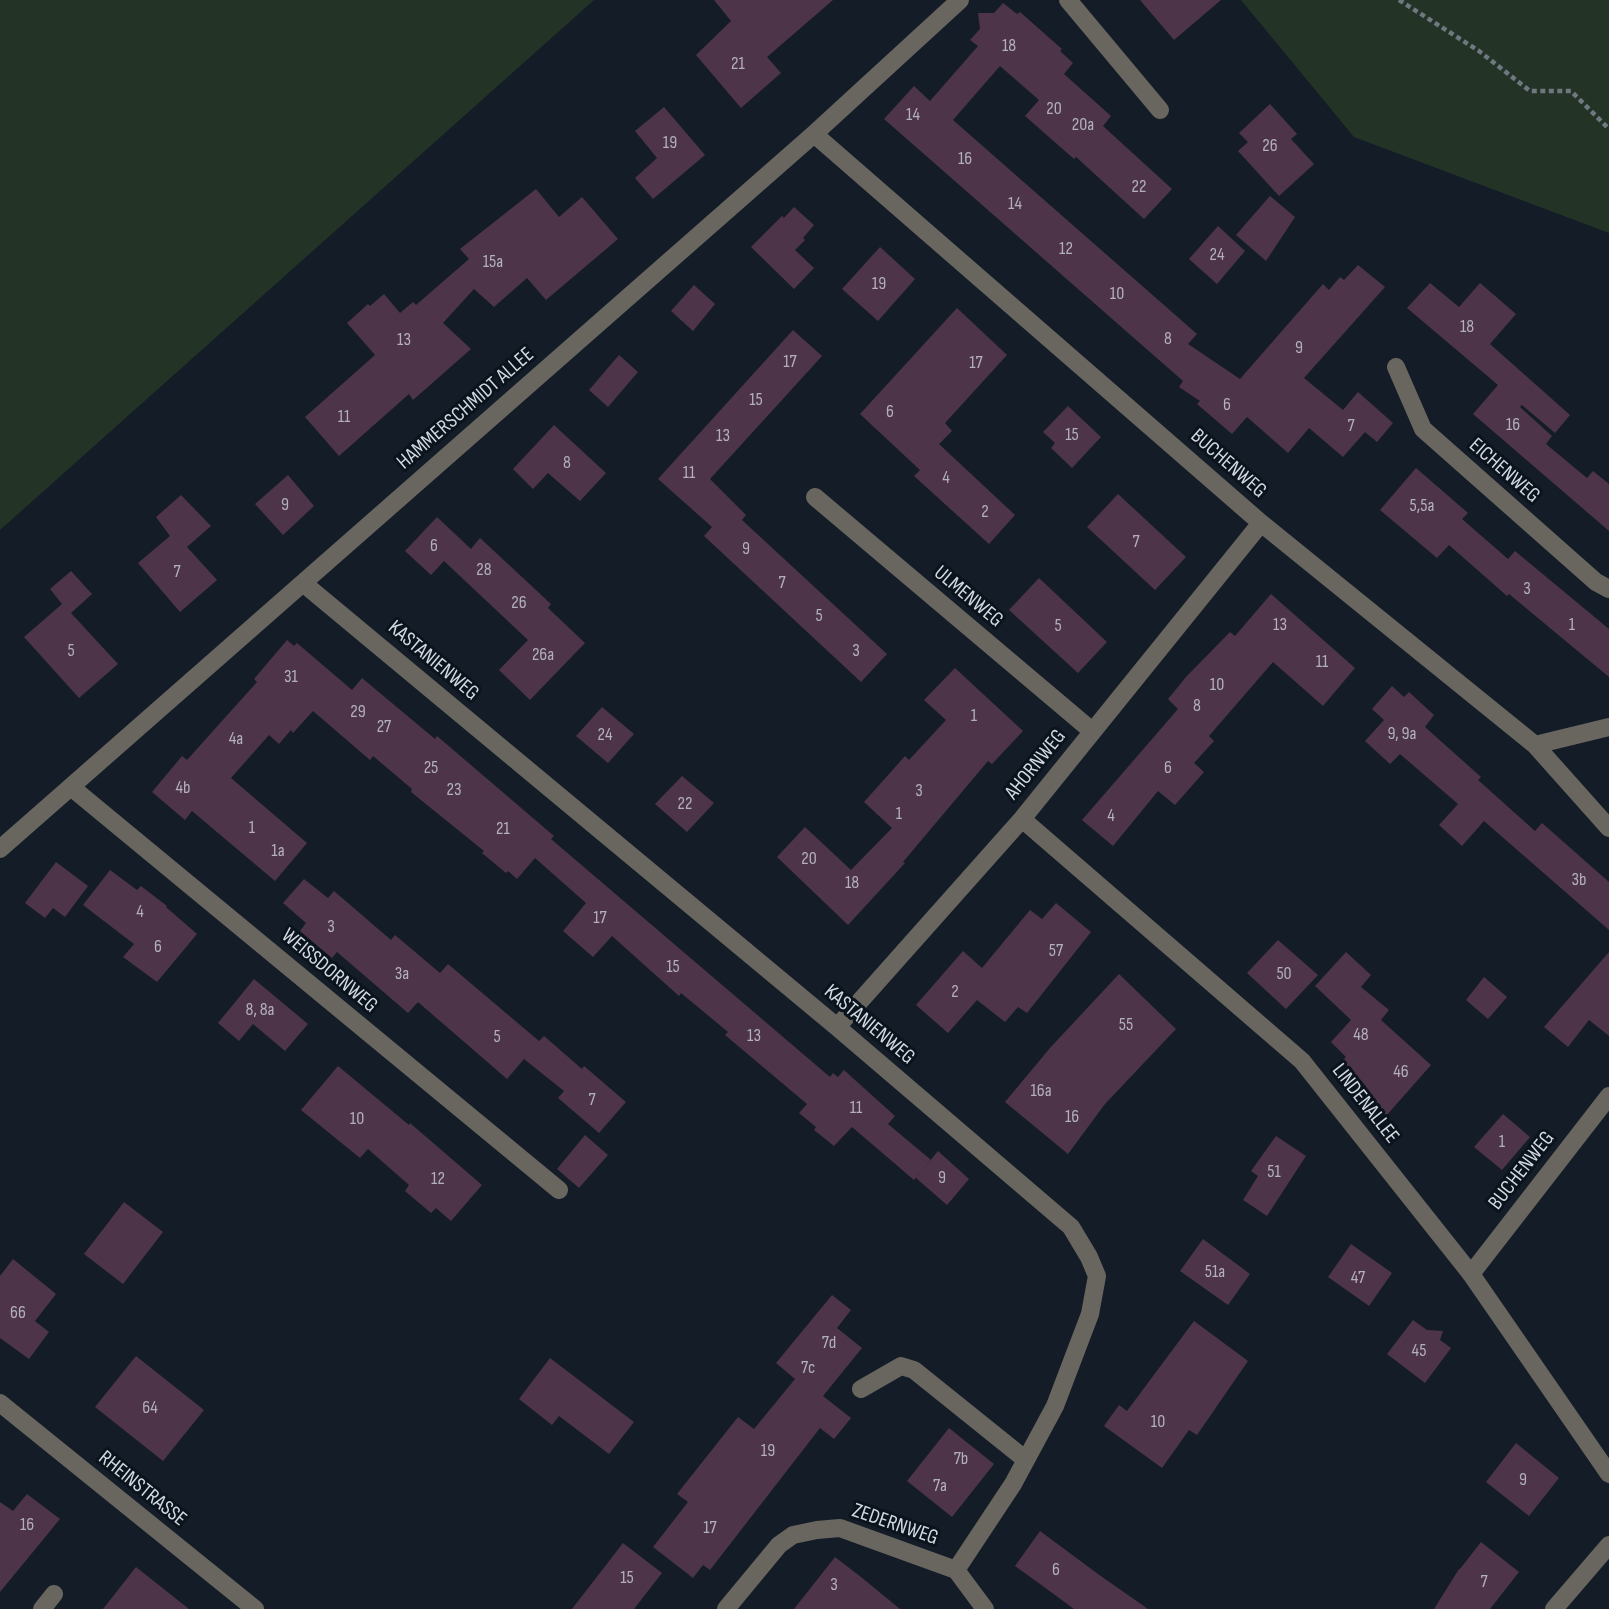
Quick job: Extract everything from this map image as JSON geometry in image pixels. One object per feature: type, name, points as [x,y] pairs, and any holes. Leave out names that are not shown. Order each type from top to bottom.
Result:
[{"type":"street","name":"HAMMERSCHMIDT ALLEE","points":[[0,849],[814,134],[960,0]]},
{"type":"street","points":[[1068,0],[1160,110]]},
{"type":"street","name":"BUCHENWEG","points":[[814,134],[1261,523],[1535,745],[1609,828]]},
{"type":"street","name":"EICHENWEG","points":[[1396,367],[1423,429],[1595,582],[1609,589]]},
{"type":"street","name":"ULMENWEG","points":[[815,497],[1092,731]]},
{"type":"street","name":"AHORNWEG","points":[[837,1027],[1022,819],[1261,523]]},
{"type":"street","name":"KASTANIENWEG","points":[[303,583],[837,1027],[1071,1227],[1097,1276],[1090,1314],[1055,1406],[1027,1460],[956,1570]]},
{"type":"street","points":[[1535,745],[1609,727]]},
{"type":"street","name":"WEISSDORNWEG","points":[[71,787],[559,1190]]},
{"type":"street","name":"LINDENALLEE","points":[[1022,819],[1302,1061],[1471,1273],[1609,1474]]},
{"type":"street","name":"BUCHENWEG","points":[[1471,1273],[1609,1096]]},
{"type":"street","points":[[861,1389],[901,1366],[914,1370],[1027,1460]]},
{"type":"street","name":"RHEINSTRASSE","points":[[0,1403],[255,1609]]},
{"type":"street","name":"ZEDERNWEG","points":[[726,1609],[779,1545],[793,1535],[817,1530],[840,1528],[956,1570]]},
{"type":"street","points":[[1554,1609],[1609,1545]]},
{"type":"street","points":[[956,1570],[985,1609]]},
{"type":"street","points":[[42,1609],[54,1594]]},
{"type":"path","points":[[1399,0],[1479,51],[1530,92],[1571,91],[1609,129]]},
{"type":"green space","points":[[0,0],[594,0],[0,530]]},
{"type":"green space","points":[[1241,0],[1609,0],[1609,233],[1354,137]]},
{"type":"building","points":[[714,0],[833,0],[767,57],[781,73],[741,108],[696,55],[731,21]]},
{"type":"building","points":[[1140,0],[1221,0],[1174,40]]},
{"type":"building","points":[[1003,3],[1017,14],[1020,12],[1062,49],[1060,51],[1073,63],[1064,74],[1111,116],[1103,126],[1172,189],[1144,219],[1076,157],[1074,159],[1025,116],[1039,100],[1000,66],[953,120],[1197,334],[1188,344],[1240,379],[1323,284],[1329,290],[1340,277],[1344,280],[1358,265],[1385,287],[1304,378],[1343,410],[1358,392],[1393,423],[1377,442],[1365,432],[1343,457],[1309,428],[1288,453],[1247,417],[1232,434],[1197,404],[1200,401],[1179,387],[1183,381],[884,119],[914,86],[930,101],[978,46],[970,40],[980,29],[978,13],[994,13]]},
{"type":"building","points":[[1270,104],[1297,134],[1291,139],[1314,164],[1279,196],[1238,151],[1248,142],[1239,133]]},
{"type":"building","points":[[664,107],[705,155],[653,199],[635,178],[657,158],[635,131]]},
{"type":"building","points":[[536,189],[559,217],[582,197],[618,239],[546,300],[527,278],[494,307],[474,289],[443,323],[471,349],[413,400],[409,394],[339,456],[305,417],[375,355],[347,323],[384,294],[400,313],[413,302],[416,305],[469,259],[460,249]]},
{"type":"building","points":[[1270,196],[1295,217],[1266,261],[1236,235]]},
{"type":"building","points":[[794,207],[814,225],[795,250],[814,268],[794,289],[751,247]]},
{"type":"building","points":[[1218,226],[1245,251],[1217,284],[1189,259]]},
{"type":"building","points":[[880,247],[915,279],[878,321],[842,289]]},
{"type":"building","points":[[1430,283],[1459,307],[1480,283],[1516,314],[1490,344],[1570,415],[1555,433],[1522,405],[1520,407],[1552,436],[1546,444],[1587,478],[1593,471],[1609,484],[1609,531],[1473,414],[1498,385],[1407,308]]},
{"type":"building","points":[[694,285],[715,304],[693,331],[671,311]]},
{"type":"building","points":[[957,308],[1007,355],[945,423],[952,431],[939,444],[1015,515],[989,544],[914,476],[920,470],[860,414]]},
{"type":"building","points":[[793,330],[822,356],[710,479],[746,515],[742,520],[887,654],[861,682],[704,536],[712,527],[658,479]]},
{"type":"building","points":[[619,355],[638,372],[608,407],[589,390]]},
{"type":"building","points":[[1068,406],[1101,437],[1072,468],[1051,448],[1055,443],[1043,432]]},
{"type":"building","points":[[554,425],[606,473],[580,501],[548,473],[533,489],[513,469]]},
{"type":"building","points":[[1416,468],[1468,513],[1462,519],[1508,559],[1515,551],[1609,629],[1609,677],[1509,594],[1507,596],[1449,545],[1437,558],[1380,510]]},
{"type":"building","points":[[288,475],[314,506],[283,535],[255,504]]},
{"type":"building","points":[[1118,494],[1186,557],[1155,590],[1087,527]]},
{"type":"building","points":[[181,495],[211,526],[187,547],[217,580],[180,612],[138,563],[170,536],[156,517]]},
{"type":"building","points":[[437,517],[471,549],[480,538],[551,604],[548,608],[585,643],[530,700],[499,670],[528,640],[444,561],[431,575],[405,551]]},
{"type":"building","points":[[71,571],[92,594],[71,613],[118,664],[79,698],[24,637],[62,604],[50,589]]},
{"type":"building","points":[[1039,578],[1107,642],[1078,673],[1009,610]]},
{"type":"building","points":[[1271,594],[1355,668],[1323,706],[1273,662],[1209,736],[1214,741],[1194,763],[1204,772],[1175,805],[1158,791],[1113,846],[1082,820],[1178,709],[1168,699],[1186,677],[1230,632],[1235,636]]},
{"type":"building","points":[[287,640],[294,646],[297,643],[352,690],[362,678],[435,739],[437,736],[554,836],[551,839],[830,1077],[833,1073],[838,1077],[844,1070],[895,1116],[888,1124],[931,1160],[914,1180],[852,1127],[834,1146],[799,1113],[807,1104],[725,1035],[728,1032],[681,993],[679,996],[612,936],[593,957],[563,931],[586,903],[535,858],[517,879],[508,871],[506,873],[373,756],[370,760],[313,711],[279,744],[269,735],[231,778],[307,843],[275,881],[192,811],[185,820],[152,792],[182,756],[187,760],[257,682],[254,679]]},
{"type":"building","points":[[955,668],[1023,731],[992,764],[988,761],[903,862],[905,863],[848,925],[777,857],[805,827],[851,870],[892,828],[864,802],[905,756],[909,760],[946,720],[924,700]]},
{"type":"building","points":[[1392,686],[1404,697],[1409,692],[1434,715],[1425,727],[1481,777],[1478,780],[1535,831],[1542,823],[1609,882],[1609,930],[1484,821],[1462,846],[1439,825],[1458,804],[1400,754],[1390,764],[1365,741],[1384,720],[1372,709]]},
{"type":"building","points":[[602,707],[634,734],[608,763],[576,736]]},
{"type":"building","points":[[682,776],[714,803],[687,832],[655,804]]},
{"type":"building","points":[[56,862],[88,886],[65,917],[53,908],[45,918],[25,903]]},
{"type":"building","points":[[110,870],[137,890],[141,886],[197,934],[157,982],[123,957],[134,944],[83,905]]},
{"type":"building","points":[[304,879],[328,898],[334,891],[391,940],[395,935],[440,973],[448,964],[539,1041],[544,1036],[626,1102],[599,1133],[558,1098],[564,1091],[524,1059],[507,1079],[418,1002],[408,1013],[337,952],[332,958],[300,931],[306,923],[283,903]]},
{"type":"building","points":[[1056,903],[1091,932],[1027,1013],[1018,1007],[1005,1022],[977,1000],[948,1033],[916,1005],[963,951],[982,968],[1030,910],[1042,919]]},
{"type":"building","points":[[1278,940],[1318,975],[1286,1009],[1247,973]]},
{"type":"building","points":[[1346,952],[1371,975],[1361,987],[1389,1010],[1381,1020],[1431,1065],[1386,1116],[1360,1092],[1366,1086],[1342,1061],[1346,1057],[1331,1042],[1351,1020],[1315,986]]},
{"type":"building","points":[[1609,952],[1609,1036],[1589,1020],[1568,1047],[1544,1027]]},
{"type":"building","points":[[1119,974],[1176,1029],[1105,1104],[1068,1154],[1005,1102],[1050,1048]]},
{"type":"building","points":[[1484,977],[1507,997],[1488,1019],[1466,1000]]},
{"type":"building","points":[[254,979],[308,1024],[285,1051],[253,1024],[239,1041],[218,1023]]},
{"type":"building","points":[[338,1066],[482,1185],[451,1221],[436,1208],[431,1213],[405,1191],[409,1185],[368,1149],[360,1158],[301,1110]]},
{"type":"building","points":[[1503,1114],[1530,1137],[1502,1170],[1474,1147]]},
{"type":"building","points":[[585,1135],[608,1155],[579,1188],[557,1169]]},
{"type":"building","points":[[1276,1136],[1306,1156],[1267,1216],[1243,1200],[1258,1176],[1251,1171]]},
{"type":"building","points":[[938,1151],[969,1179],[947,1205],[916,1178]]},
{"type":"building","points":[[124,1202],[163,1232],[123,1284],[84,1254]]},
{"type":"building","points":[[1203,1239],[1250,1274],[1228,1305],[1180,1271]]},
{"type":"building","points":[[1351,1244],[1392,1273],[1369,1306],[1328,1277]]},
{"type":"building","points":[[13,1259],[56,1294],[35,1321],[49,1332],[29,1359],[0,1338],[0,1276]]},
{"type":"building","points":[[832,1295],[851,1310],[837,1328],[862,1348],[823,1396],[851,1418],[834,1439],[820,1428],[710,1570],[703,1565],[693,1578],[653,1547],[688,1502],[677,1494],[738,1417],[754,1429],[795,1379],[776,1363]]},
{"type":"building","points":[[1413,1320],[1427,1330],[1443,1331],[1440,1340],[1451,1348],[1425,1383],[1387,1354]]},
{"type":"building","points":[[1194,1321],[1248,1361],[1197,1435],[1189,1430],[1162,1468],[1104,1426],[1119,1405],[1127,1411]]},
{"type":"building","points":[[136,1356],[204,1410],[163,1461],[95,1407]]},
{"type":"building","points":[[550,1358],[634,1422],[609,1454],[559,1416],[552,1425],[519,1399]]},
{"type":"building","points":[[949,1428],[994,1464],[952,1517],[907,1481]]},
{"type":"building","points":[[1516,1443],[1559,1478],[1529,1516],[1486,1482]]},
{"type":"building","points":[[27,1494],[60,1519],[0,1592],[0,1502],[13,1511]]},
{"type":"building","points":[[1040,1531],[1148,1609],[1074,1609],[1015,1566]]},
{"type":"building","points":[[1481,1542],[1519,1572],[1490,1609],[1434,1609],[1459,1569]]},
{"type":"building","points":[[623,1543],[662,1573],[634,1609],[572,1609]]},
{"type":"building","points":[[835,1557],[861,1577],[900,1609],[794,1609]]},
{"type":"building","points":[[136,1567],[189,1609],[103,1609]]}]
